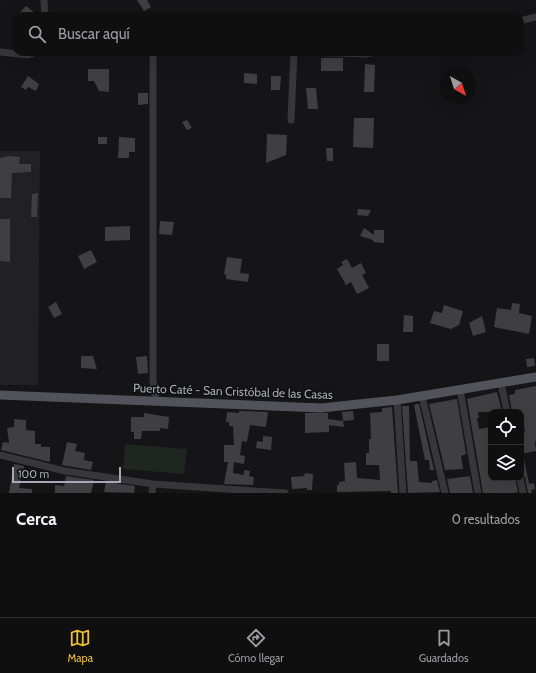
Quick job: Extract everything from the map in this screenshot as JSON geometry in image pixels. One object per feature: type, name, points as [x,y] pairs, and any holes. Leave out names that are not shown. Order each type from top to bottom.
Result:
[{"type":"main road","name":"Puerto Caté - San Cristóbal de las Casas","points":[[0,395],[321,408],[397,400],[536,377]]},
{"type":"street","points":[[44,0],[44,12]]},
{"type":"street","points":[[524,20],[536,17]]},
{"type":"street","points":[[0,52],[12,53]]},
{"type":"street","points":[[153,56],[153,380],[156,401]]},
{"type":"street","points":[[292,120],[294,56]]},
{"type":"street","points":[[501,383],[506,409]]},
{"type":"street","points":[[460,389],[478,493]]},
{"type":"street","points":[[422,396],[445,493]]},
{"type":"street","points":[[397,400],[404,493]]},
{"type":"street","points":[[0,455],[65,471],[153,484],[265,493],[285,493]]},
{"type":"street","points":[[521,481],[523,493]]},
{"type":"street","points":[[152,493],[153,484]]},
{"type":"shaded area","points":[[0,151],[40,151],[38,385],[0,385]]},
{"type":"shaded area","points":[[125,444],[187,449],[184,474],[123,469]]},
{"type":"building","points":[[137,0],[147,0],[151,7],[144,11]]},
{"type":"building","points":[[26,6],[34,12],[21,12]]},
{"type":"building","points":[[321,58],[343,58],[343,71],[321,71]]},
{"type":"building","points":[[365,64],[375,65],[374,92],[364,92]]},
{"type":"building","points":[[88,69],[109,69],[109,92],[99,91],[94,81],[88,81]]},
{"type":"building","points":[[244,73],[257,74],[257,84],[244,83]]},
{"type":"building","points":[[28,76],[39,84],[36,91],[28,87],[26,90],[21,87]]},
{"type":"building","points":[[271,76],[281,76],[280,90],[271,90]]},
{"type":"building","points":[[306,88],[316,88],[318,109],[308,109]]},
{"type":"building","points":[[138,93],[148,93],[148,104],[138,105]]},
{"type":"building","points":[[354,118],[374,118],[373,148],[353,147]]},
{"type":"building","points":[[187,120],[192,128],[187,130],[182,122]]},
{"type":"building","points":[[267,134],[287,135],[286,155],[266,163]]},
{"type":"building","points":[[98,137],[107,137],[107,144],[98,144]]},
{"type":"building","points":[[119,137],[135,138],[135,152],[129,152],[129,158],[118,158]]},
{"type":"building","points":[[326,148],[333,148],[333,161],[327,161]]},
{"type":"building","points":[[9,156],[20,157],[19,164],[31,164],[31,172],[12,173],[11,198],[0,198],[0,158]]},
{"type":"building","points":[[38,193],[37,217],[31,217],[32,194]]},
{"type":"building","points":[[358,209],[371,210],[368,216],[357,215]]},
{"type":"building","points":[[0,219],[10,219],[10,262],[0,261]]},
{"type":"building","points":[[160,221],[174,222],[172,235],[159,234]]},
{"type":"building","points":[[130,226],[130,240],[105,241],[105,227]]},
{"type":"building","points":[[364,228],[374,235],[374,230],[384,230],[384,243],[373,242],[373,240],[360,236]]},
{"type":"building","points":[[91,250],[97,262],[84,269],[78,256]]},
{"type":"building","points":[[227,257],[242,259],[240,273],[249,274],[248,282],[226,279],[226,275],[224,274]]},
{"type":"building","points":[[347,259],[352,268],[361,263],[366,273],[362,275],[369,288],[357,294],[351,282],[346,285],[337,269],[343,265],[341,262]]},
{"type":"building","points":[[56,302],[62,314],[54,318],[48,307]]},
{"type":"building","points":[[512,303],[520,304],[519,313],[532,316],[529,334],[494,327],[497,308],[511,310]]},
{"type":"building","points":[[444,305],[463,311],[459,325],[451,329],[430,323],[434,311],[442,313]]},
{"type":"building","points":[[404,315],[413,316],[413,332],[403,332]]},
{"type":"building","points":[[482,316],[486,332],[473,336],[469,323]]},
{"type":"building","points":[[377,344],[389,344],[389,361],[377,361]]},
{"type":"building","points":[[81,356],[93,356],[97,369],[81,368]]},
{"type":"building","points":[[147,356],[148,373],[138,374],[136,357]]},
{"type":"building","points":[[534,358],[535,366],[527,367],[526,359]]},
{"type":"building","points":[[536,386],[536,451],[524,453],[524,409],[511,409],[509,395],[515,394],[515,390]]},
{"type":"building","points":[[497,392],[501,409],[488,409],[488,412],[478,412],[479,418],[477,418],[479,429],[488,428],[488,481],[516,481],[518,492],[483,493],[467,399]]},
{"type":"building","points":[[457,399],[466,454],[461,456],[463,469],[445,470],[429,404]]},
{"type":"building","points":[[419,404],[434,470],[430,470],[429,460],[425,460],[414,405]]},
{"type":"building","points":[[402,406],[409,406],[410,461],[417,461],[419,482],[432,483],[432,481],[437,480],[440,492],[408,493]]},
{"type":"building","points":[[392,407],[398,493],[391,493],[391,491],[337,492],[337,485],[339,485],[339,482],[345,481],[344,463],[356,462],[357,478],[380,480],[379,465],[366,465],[366,453],[369,453],[369,439],[371,439],[370,413],[382,412],[382,408]]},
{"type":"building","points":[[239,411],[268,412],[266,427],[250,425],[247,442],[242,441],[240,455],[245,456],[244,464],[234,462],[233,473],[244,475],[244,470],[250,471],[249,476],[254,477],[253,485],[224,484],[228,462],[224,462],[224,445],[234,445],[233,426],[229,426],[229,422],[226,422],[227,412],[239,413]]},
{"type":"building","points":[[353,411],[354,420],[343,421],[342,412]]},
{"type":"building","points":[[144,413],[169,417],[168,429],[160,428],[160,431],[142,431],[141,439],[134,439],[134,432],[131,432],[131,417],[144,417]]},
{"type":"building","points":[[305,413],[328,413],[328,419],[343,421],[344,427],[329,425],[329,432],[305,433]]},
{"type":"building","points":[[14,419],[26,420],[26,430],[35,431],[35,444],[41,444],[41,447],[50,447],[50,462],[1,450],[3,442],[9,443],[7,428],[14,427]]},
{"type":"building","points":[[263,436],[272,437],[271,450],[256,448],[257,441],[263,442]]},
{"type":"building","points":[[67,442],[77,444],[75,451],[85,453],[84,460],[93,462],[91,470],[62,465]]},
{"type":"building","points":[[524,459],[529,484],[534,483],[535,489],[531,490],[532,493],[528,493]]},
{"type":"building","points":[[14,464],[24,466],[19,488],[32,489],[32,493],[9,493]]},
{"type":"building","points":[[305,473],[313,474],[312,490],[307,490],[307,488],[292,489],[291,477],[304,476]]},
{"type":"building","points":[[66,476],[94,480],[91,493],[55,493],[55,485],[64,486]]},
{"type":"building","points":[[470,476],[473,493],[450,493],[447,479]]},
{"type":"building","points":[[106,482],[135,486],[134,493],[104,492]]}]
